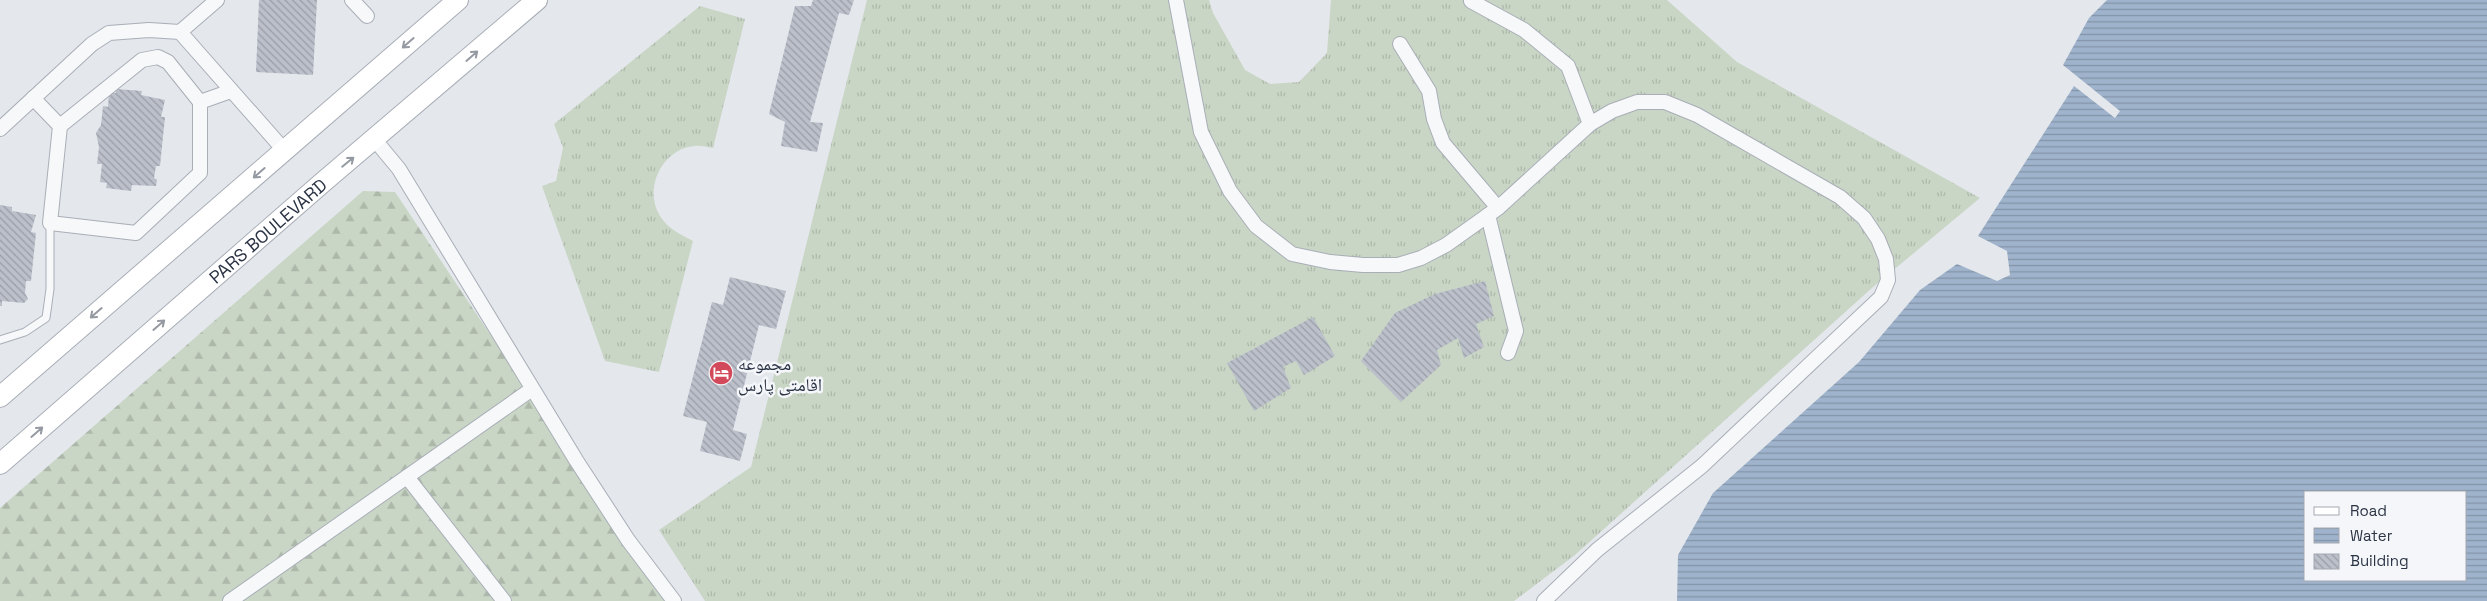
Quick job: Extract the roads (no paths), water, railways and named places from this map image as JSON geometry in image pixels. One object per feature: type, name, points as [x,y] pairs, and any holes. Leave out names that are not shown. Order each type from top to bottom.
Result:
[{"type":"main road","points":[[0,397],[458,0]]},
{"type":"main road","name":"PARS BOULEVARD","points":[[0,464],[322,183],[375,140],[537,0]]},
{"type":"street","points":[[0,129],[92,44],[109,32],[149,30],[180,32],[217,0]]},
{"type":"street","points":[[352,0],[366,16]]},
{"type":"street","points":[[1176,0],[1201,132],[1230,190],[1256,226],[1292,254],[1330,262],[1398,265],[1421,258],[1446,245],[1493,211],[1590,124],[1612,111],[1637,102],[1665,102],[1697,114],[1840,197],[1864,218],[1878,239],[1886,259],[1888,280],[1881,297],[1702,466],[1597,550],[1544,601]]},
{"type":"street","points":[[1471,1],[1524,30],[1568,66],[1590,124]]},
{"type":"street","points":[[180,32],[284,150]]},
{"type":"street","points":[[1400,44],[1429,91],[1434,119],[1444,143],[1493,211],[1516,331],[1508,353]]},
{"type":"street","points":[[158,57],[168,62],[200,102],[200,173],[136,234],[50,223],[60,126],[142,60],[158,57]]},
{"type":"street","points":[[200,102],[231,91]]},
{"type":"street","points":[[33,98],[60,126]]},
{"type":"street","points":[[375,140],[399,169],[532,389],[628,540],[674,601]]},
{"type":"street","points":[[230,601],[532,389]]},
{"type":"street","points":[[407,477],[504,601]]},
{"type":"lane","points":[[0,340],[25,332],[46,318],[50,289],[50,223]]},
{"type":"water","points":[[2107,0],[2487,0],[2487,601],[1677,601],[1678,555],[1713,493],[1859,362],[1920,290],[1957,264],[1997,281],[2010,275],[2007,251],[1978,236],[2074,86],[2115,118],[2120,111],[2063,65],[2089,18]]},
{"type":"place","name":"مجموعه اقامتی پارس","points":[[721,373]]}]
